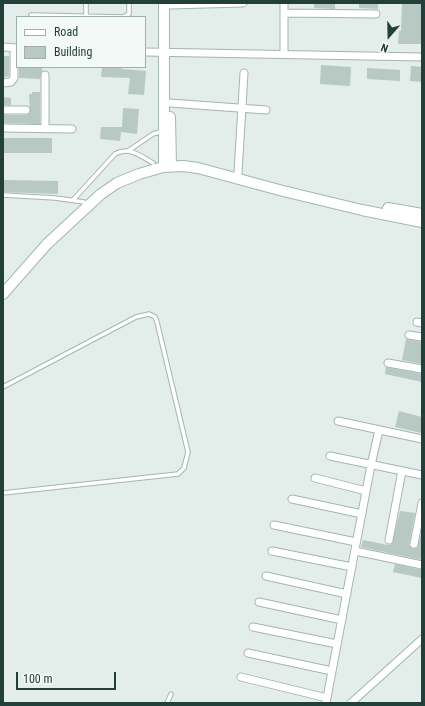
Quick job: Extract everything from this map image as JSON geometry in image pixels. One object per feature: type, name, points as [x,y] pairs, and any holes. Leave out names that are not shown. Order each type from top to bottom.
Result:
[{"type":"main road","points":[[168,4],[164,130],[168,163]]},
{"type":"main road","points":[[166,52],[170,103],[168,163]]},
{"type":"main road","points":[[3,294],[47,244],[101,194],[116,183],[168,163],[183,159],[357,202],[422,214]]},
{"type":"main road","points":[[3,285],[42,240],[97,190],[114,178],[136,167],[153,163],[168,163],[198,168],[334,203],[422,222]]},
{"type":"street","points":[[168,4],[243,3]]},
{"type":"street","points":[[284,3],[284,54]]},
{"type":"street","points":[[284,13],[376,14]]},
{"type":"street","points":[[3,47],[15,48],[14,78],[11,82],[3,83]]},
{"type":"street","points":[[146,52],[422,57]]},
{"type":"street","points":[[238,172],[244,73]]},
{"type":"street","points":[[45,75],[45,129]]},
{"type":"street","points":[[170,103],[266,110]]},
{"type":"street","points":[[3,110],[26,110]]},
{"type":"street","points":[[3,128],[72,129]]},
{"type":"street","points":[[409,335],[422,337]]},
{"type":"street","points":[[388,363],[422,369]]},
{"type":"street","points":[[338,421],[422,439]]},
{"type":"street","points":[[241,677],[326,701],[379,430]]},
{"type":"street","points":[[330,456],[422,475]]},
{"type":"street","points":[[389,540],[402,471]]},
{"type":"street","points":[[315,478],[366,491]]},
{"type":"street","points":[[292,499],[362,514]]},
{"type":"street","points":[[414,544],[422,503]]},
{"type":"street","points":[[274,525],[356,542]]},
{"type":"street","points":[[272,550],[352,567]]},
{"type":"street","points":[[355,551],[422,565]]},
{"type":"street","points":[[266,576],[347,594]]},
{"type":"street","points":[[259,602],[342,620]]},
{"type":"street","points":[[253,627],[337,644]]},
{"type":"street","points":[[351,703],[422,639]]},
{"type":"street","points":[[248,653],[332,671]]},
{"type":"lane","points":[[86,3],[86,16]]},
{"type":"lane","points":[[31,15],[127,16],[130,10],[129,3]]},
{"type":"lane","points":[[128,151],[153,134],[164,130]]},
{"type":"lane","points":[[72,200],[115,154],[120,151],[135,153],[153,163]]},
{"type":"lane","points":[[3,195],[55,198],[84,202]]},
{"type":"lane","points":[[3,387],[136,318],[149,314],[154,317],[157,322],[188,452],[184,468],[178,474],[3,493]]},
{"type":"lane","points":[[167,703],[171,694]]},
{"type":"building","points":[[314,3],[335,3],[335,9],[314,8]]},
{"type":"building","points":[[359,3],[378,3],[378,9],[359,8]]},
{"type":"building","points":[[402,3],[422,3],[422,44],[398,44],[399,31],[401,31]]},
{"type":"building","points":[[3,56],[9,56],[9,76],[3,78]]},
{"type":"building","points":[[321,65],[351,67],[350,86],[320,84]]},
{"type":"building","points":[[411,66],[422,67],[422,82],[410,81]]},
{"type":"building","points":[[19,68],[43,68],[40,79],[19,78]]},
{"type":"building","points":[[102,68],[122,68],[146,71],[144,95],[128,94],[130,78],[101,77]]},
{"type":"building","points":[[367,68],[400,70],[400,81],[367,79]]},
{"type":"building","points":[[32,92],[40,92],[40,124],[3,123],[3,115],[26,115],[30,113],[29,94],[32,94]]},
{"type":"building","points":[[3,97],[11,98],[11,105],[3,105]]},
{"type":"building","points":[[123,108],[139,109],[137,134],[121,132],[120,141],[100,139],[101,127],[122,127]]},
{"type":"building","points":[[3,138],[52,138],[52,153],[3,153]]},
{"type":"building","points":[[3,180],[58,181],[58,194],[3,192]]},
{"type":"building","points":[[406,339],[422,342],[422,364],[402,360]]},
{"type":"building","points":[[386,367],[422,374],[422,382],[385,374]]},
{"type":"building","points":[[399,411],[422,417],[421,433],[395,427]]},
{"type":"building","points":[[400,511],[415,513],[409,545],[413,549],[418,547],[422,529],[422,560],[361,547],[363,540],[388,545],[392,544]]},
{"type":"building","points":[[395,564],[422,570],[422,578],[393,572]]}]
